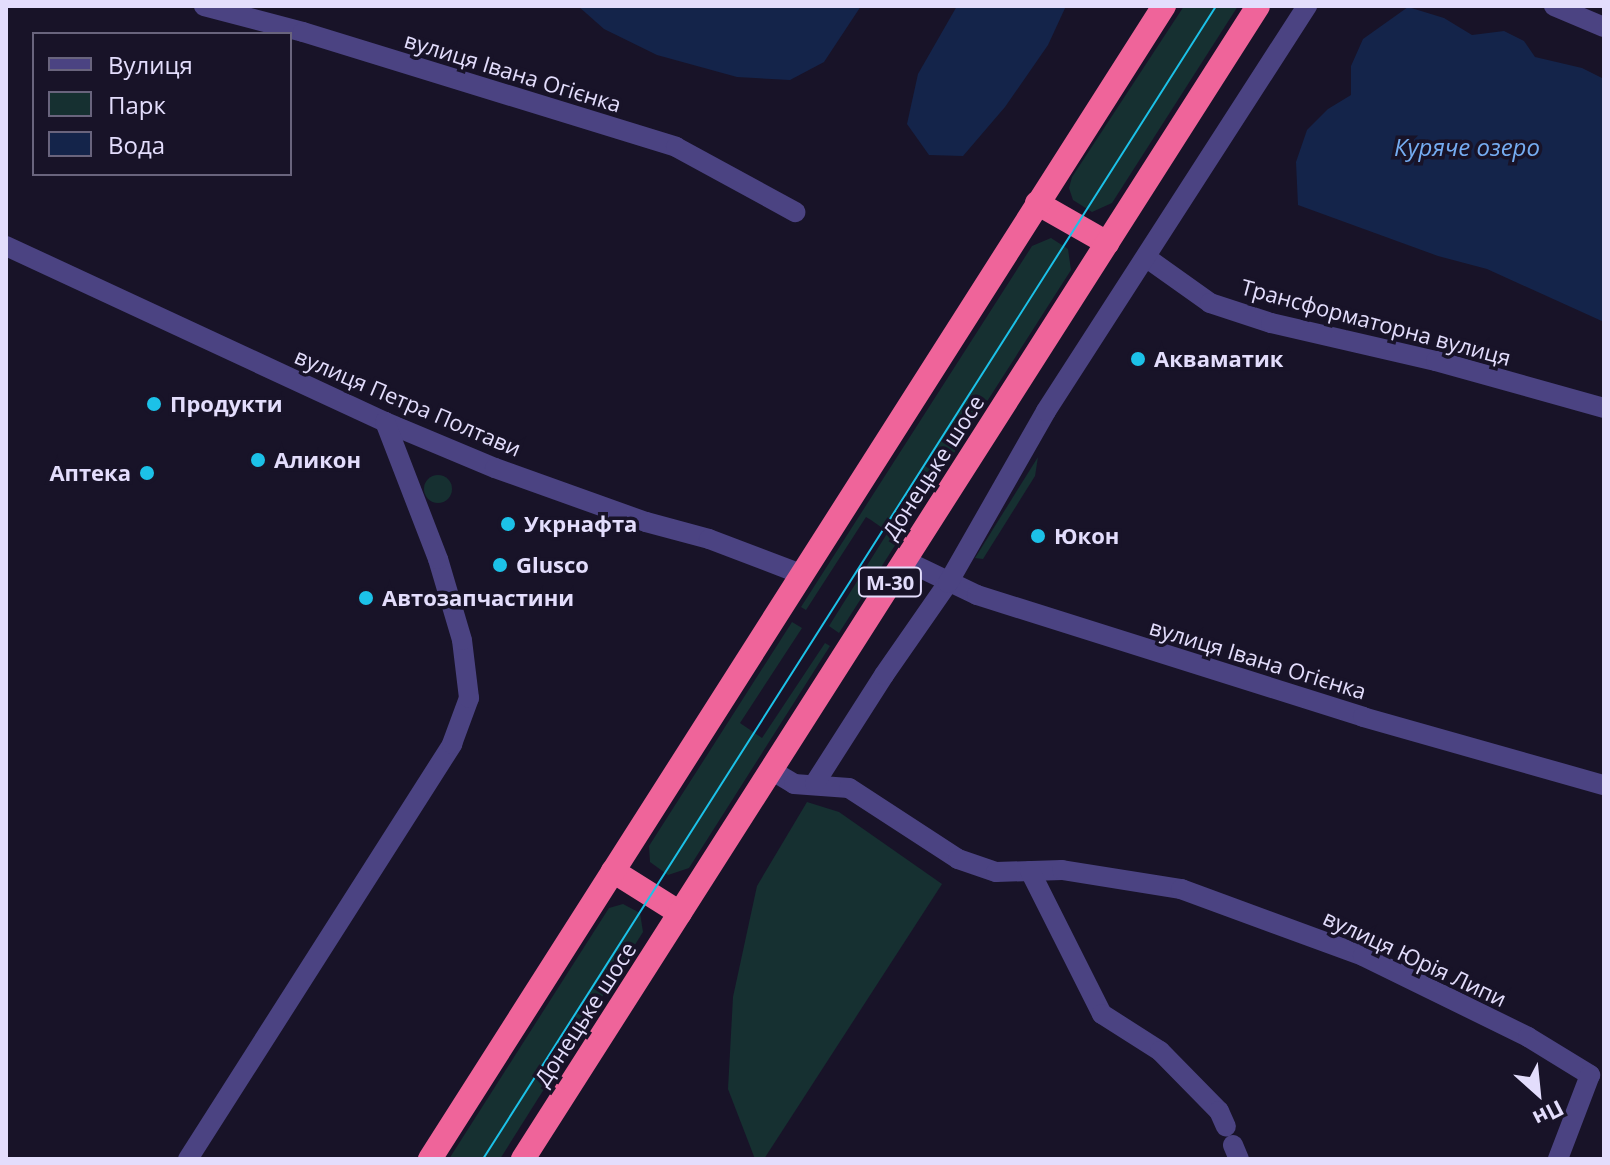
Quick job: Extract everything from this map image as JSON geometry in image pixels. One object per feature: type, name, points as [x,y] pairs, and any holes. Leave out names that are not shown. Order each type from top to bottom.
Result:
[{"type":"highway","points":[[430,1159],[1164,6]]},
{"type":"highway","name":"Донецьке шосе","points":[[523,1159],[1258,6]]},
{"type":"highway","points":[[1037,203],[1107,243]]},
{"type":"highway","points":[[613,871],[680,913]]},
{"type":"street","name":"вулиця Івана Огієнка","points":[[204,6],[303,32],[676,147],[795,212]]},
{"type":"street","points":[[815,783],[948,583],[1046,411],[1307,6]]},
{"type":"street","points":[[1554,6],[1604,27]]},
{"type":"street","name":"вулиця Петра Полтави","points":[[6,246],[385,422],[495,468],[646,522],[709,539],[801,574]]},
{"type":"street","name":"Трансформаторна вулиця","points":[[1147,258],[1210,303],[1259,319],[1436,361],[1604,408]]},
{"type":"street","points":[[188,1159],[452,744],[469,698],[462,640],[438,559],[385,422]]},
{"type":"street","name":"вулиця Івана Огієнка","points":[[904,560],[948,583],[1363,717],[1604,785]]},
{"type":"street","name":"вулиця Юрія Липи","points":[[771,770],[794,784],[815,783],[849,788],[958,859],[996,872],[1062,870],[1181,889],[1363,956],[1528,1037],[1590,1075],[1558,1159]]},
{"type":"street","points":[[1030,871],[1102,1014],[1160,1051],[1219,1111],[1233,1144]]},
{"type":"green space","points":[[1184,6],[1238,6],[1112,203],[1092,212],[1073,200],[1069,188],[1072,177]]},
{"type":"green space","points":[[1051,238],[1068,249],[1071,270],[839,633],[829,626],[888,532],[871,520],[866,517],[806,610],[801,607],[1032,246]]},
{"type":"green space","points":[[1038,457],[1035,476],[983,559],[975,558]]},
{"type":"green space","points":[[438,475],[448,479],[452,489],[448,499],[438,503],[428,499],[424,489],[428,479]]},
{"type":"green space","points":[[792,622],[802,628],[740,723],[762,738],[825,643],[830,646],[689,868],[668,875],[650,862],[649,846]]},
{"type":"green space","points":[[807,802],[839,812],[942,884],[764,1159],[755,1159],[728,1089],[733,997],[757,886]]},
{"type":"green space","points":[[623,904],[640,913],[643,932],[500,1159],[449,1159],[609,908]]},
{"type":"water","points":[[578,6],[861,6],[824,62],[790,80],[737,77],[657,55],[604,29]]},
{"type":"water","points":[[957,6],[1066,6],[1048,45],[1005,107],[963,156],[929,155],[907,124],[918,74]]},
{"type":"water","name":"Куряче озеро","points":[[1408,7],[1444,18],[1472,35],[1504,31],[1524,41],[1535,57],[1582,68],[1604,79],[1604,322],[1487,269],[1438,256],[1298,205],[1296,162],[1307,130],[1328,109],[1351,95],[1351,66],[1363,39]]},
{"type":"tram line","points":[[483,1159],[1216,6]]},
{"type":"place","name":"Акваматик","points":[[1138,359]]},
{"type":"place","name":"Продукти","points":[[154,404]]},
{"type":"place","name":"Аликон","points":[[258,460]]},
{"type":"place","name":"Аптека","points":[[147,473]]},
{"type":"place","name":"Укрнафта","points":[[508,524]]},
{"type":"place","name":"Юкон","points":[[1038,536]]},
{"type":"place","name":"Glusco","points":[[500,565]]},
{"type":"place","name":"Автозапчастини","points":[[366,598]]}]
